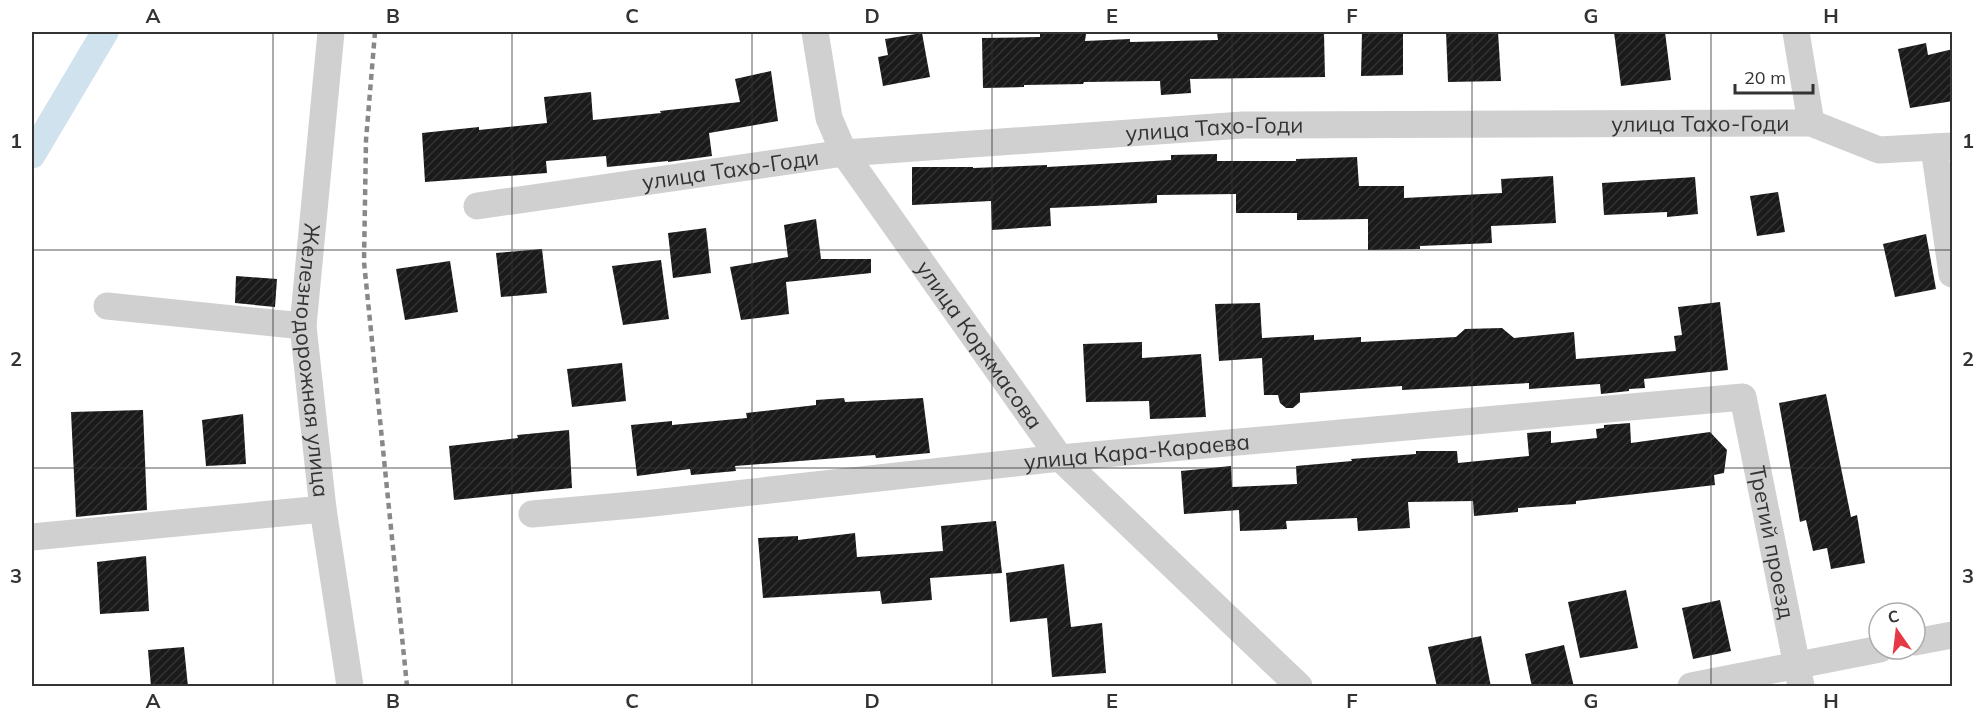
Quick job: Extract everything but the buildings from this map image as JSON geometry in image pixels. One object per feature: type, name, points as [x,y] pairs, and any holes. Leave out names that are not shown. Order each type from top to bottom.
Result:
[{"type":"street","name":"Железнодорожная улица","points":[[332,32],[303,326],[322,509],[350,687]]},
{"type":"street","name":"улица Коркмасова","points":[[815,32],[829,118],[844,153],[1060,458],[1299,687]]},
{"type":"street","points":[[1796,32],[1811,123]]},
{"type":"street","name":"улица Тахо-Годи","points":[[477,206],[844,153],[1243,125],[1811,123],[1879,150],[1943,147]]},
{"type":"street","points":[[1943,147],[1953,274]]},
{"type":"street","points":[[107,306],[303,326]]},
{"type":"street","name":"улица Кара-Караева","points":[[531,514],[1060,458],[1743,397]]},
{"type":"street","name":"Третий проезд","points":[[1743,397],[1799,676]]},
{"type":"street","points":[[32,537],[322,509]]},
{"type":"street","points":[[1927,640],[1953,635]]},
{"type":"street","points":[[1691,687],[1799,676],[1867,653]]},
{"type":"waterway","points":[[32,155],[105,32]]},
{"type":"railway","points":[[375,32],[366,140],[364,262],[407,686]]}]
